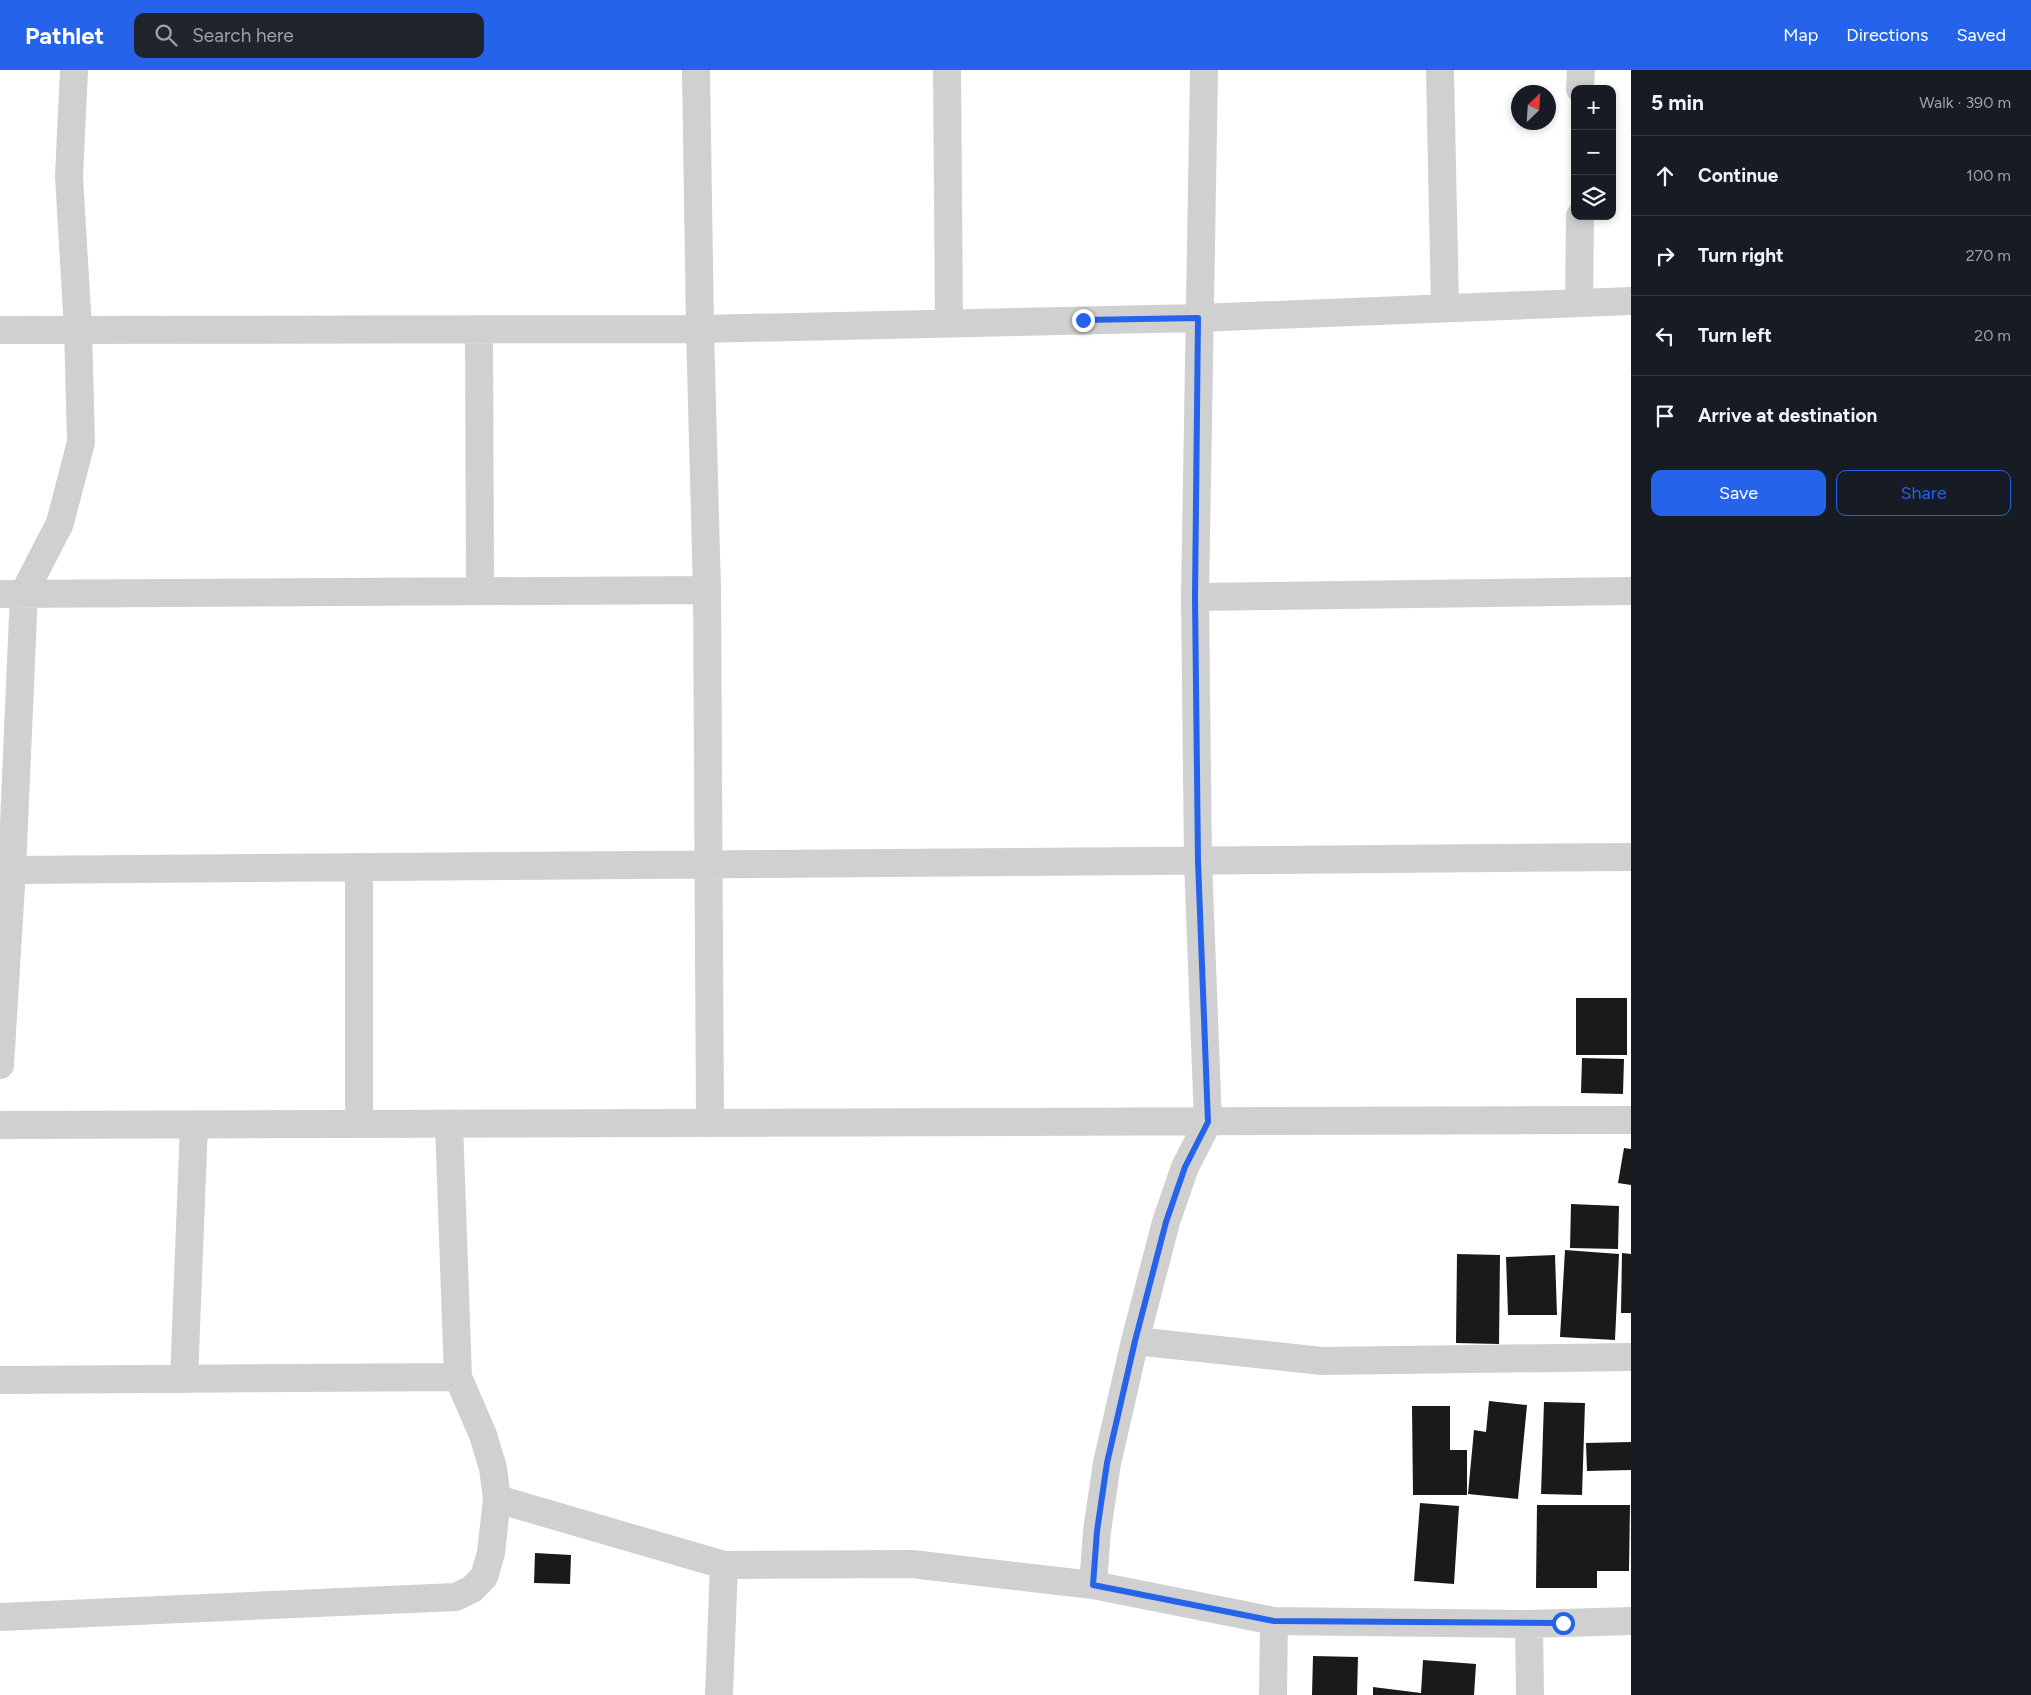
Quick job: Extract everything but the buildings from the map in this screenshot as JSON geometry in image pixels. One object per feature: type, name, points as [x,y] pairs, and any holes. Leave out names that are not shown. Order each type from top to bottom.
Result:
[{"type":"street","points":[[0,1065],[12,870],[12,593],[60,523],[81,442],[78,329],[69,176],[74,70]]},
{"type":"street","points":[[696,70],[707,590],[710,1123]]},
{"type":"street","points":[[947,70],[949,322]]},
{"type":"street","points":[[1093,1585],[1097,1531],[1107,1463],[1135,1341],[1166,1222],[1185,1167],[1208,1122],[1198,861],[1195,597],[1198,318],[1204,70]]},
{"type":"street","points":[[1440,70],[1445,307]]},
{"type":"street","points":[[1580,70],[1580,85]]},
{"type":"street","points":[[1580,220],[1580,302]]},
{"type":"street","points":[[0,330],[700,329],[1198,318],[1631,301]]},
{"type":"street","points":[[479,330],[480,591]]},
{"type":"street","points":[[12,593],[707,590]]},
{"type":"street","points":[[1195,597],[1631,591]]},
{"type":"street","points":[[12,870],[1631,857]]},
{"type":"street","points":[[359,867],[359,1124]]},
{"type":"street","points":[[0,1126],[1631,1120]]},
{"type":"street","points":[[0,1617],[456,1597],[472,1590],[484,1577],[491,1553],[497,1499],[493,1468],[483,1436],[458,1377],[450,1124]]},
{"type":"street","points":[[184,1379],[194,1125]]},
{"type":"street","points":[[1135,1341],[1322,1361],[1631,1357]]},
{"type":"street","points":[[0,1380],[458,1377]]},
{"type":"street","points":[[497,1499],[724,1566],[912,1564],[1093,1585],[1274,1621],[1529,1624],[1631,1621]]},
{"type":"street","points":[[719,1695],[724,1566]]},
{"type":"street","points":[[1273,1695],[1274,1621]]},
{"type":"street","points":[[1529,1624],[1530,1695]]},
{"type":"route","points":[[1083,320],[1198,318],[1195,597],[1198,861],[1208,1122],[1185,1167],[1166,1222],[1135,1341],[1107,1463],[1097,1531],[1093,1585],[1274,1621],[1563,1623]]}]
